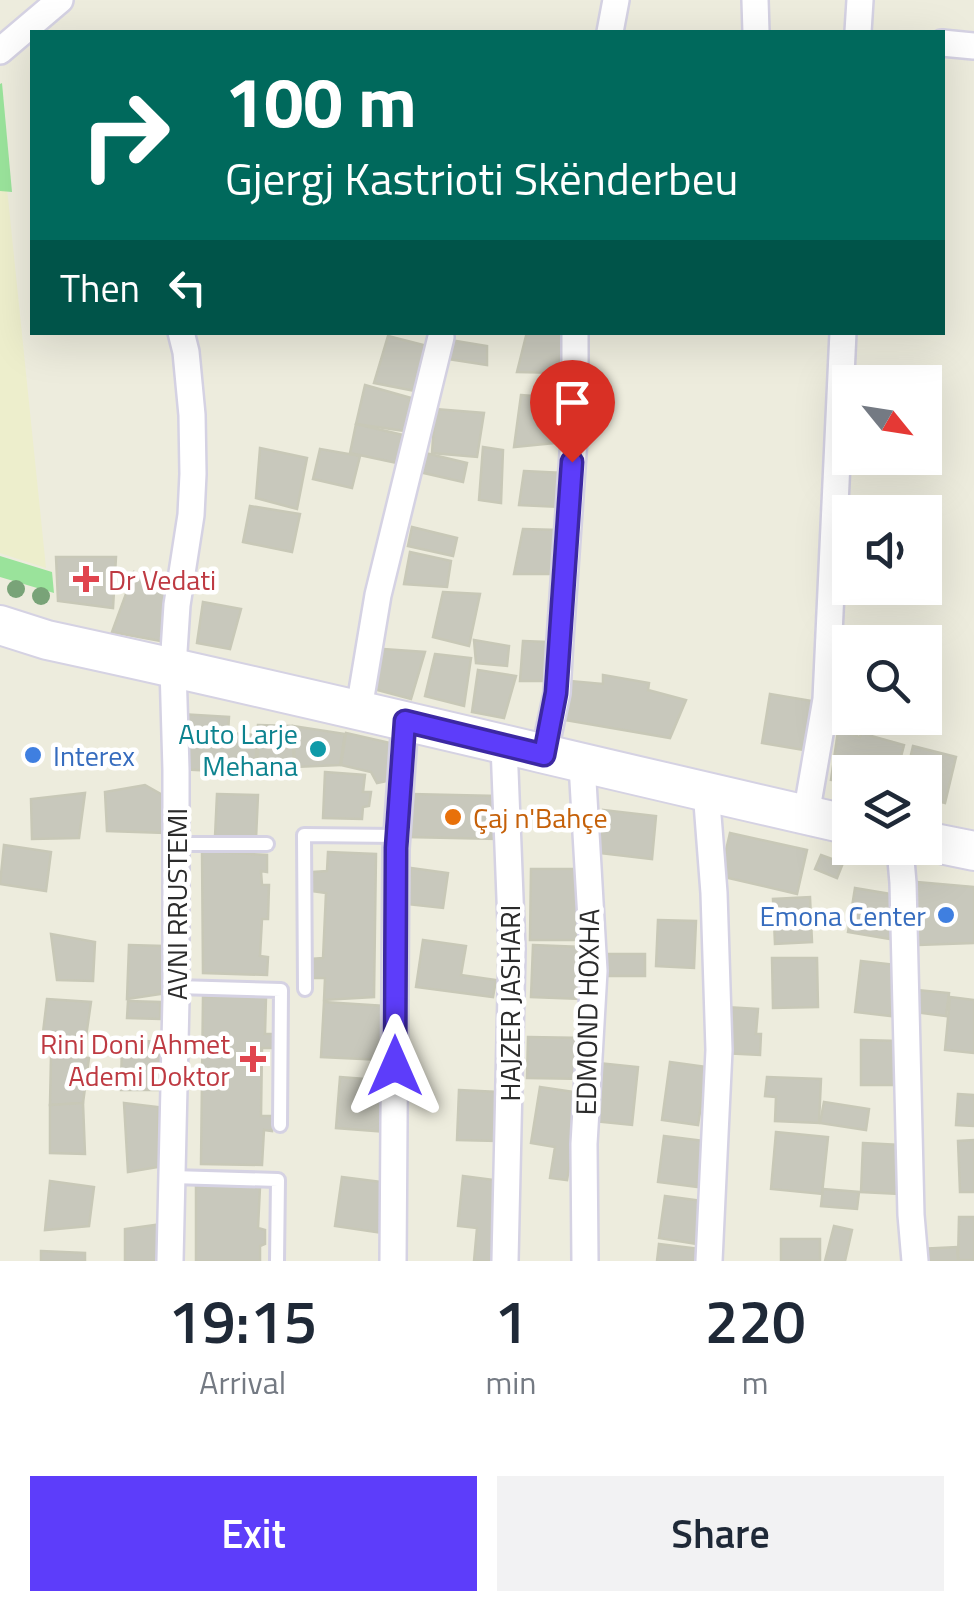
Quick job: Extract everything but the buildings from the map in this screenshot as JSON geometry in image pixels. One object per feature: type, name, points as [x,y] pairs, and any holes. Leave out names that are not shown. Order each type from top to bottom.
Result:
[{"type":"street","points":[[0,51],[29,10],[60,0]]},
{"type":"street","points":[[610,30],[616,0]]},
{"type":"street","points":[[755,0],[756,30]]},
{"type":"street","points":[[858,30],[860,0]]},
{"type":"street","points":[[945,43],[974,46]]},
{"type":"street","name":"AVNI RRUSTEMI","points":[[170,1261],[176,987],[173,667],[194,474],[183,335]]},
{"type":"street","points":[[544,755],[556,693],[560,640],[575,426],[575,335]]},
{"type":"street","points":[[806,815],[826,699],[843,335]]},
{"type":"street","points":[[358,709],[378,595],[441,337]]},
{"type":"street","points":[[0,626],[832,821]]},
{"type":"street","points":[[393,1261],[396,836],[405,721]]},
{"type":"street","name":"HAJZER JASHARI","points":[[504,746],[512,949],[505,1261]]},
{"type":"street","name":"EDMOND HOXHA","points":[[582,764],[594,971],[584,1144],[585,1261]]},
{"type":"street","points":[[706,790],[719,1050],[709,1261]]},
{"type":"street","points":[[942,844],[974,851]]},
{"type":"street","points":[[901,865],[915,1261]]},
{"type":"lane","points":[[305,989],[304,834],[396,836]]},
{"type":"lane","points":[[176,844],[267,844]]},
{"type":"lane","points":[[176,987],[280,990],[280,1125]]},
{"type":"lane","points":[[172,1177],[278,1180],[277,1261]]},
{"type":"shaded area","points":[[0,120],[46,568],[0,553]]},
{"type":"green space","points":[[2,83],[12,192],[0,191]]},
{"type":"green space","points":[[0,556],[52,572],[54,593],[0,577]]},
{"type":"place","name":"Dr Vedati","points":[[86,579]]},
{"type":"place","name":"Auto Larje Mehana","points":[[318,749]]},
{"type":"place","name":"Interex","points":[[33,755]]},
{"type":"place","name":"Çaj n'Bahçe","points":[[453,817]]},
{"type":"place","name":"Emona Center","points":[[946,915]]},
{"type":"place","name":"Rini Doni Ahmet Ademi Doktor","points":[[253,1059]]},
{"type":"route","points":[[395,1066],[396,848],[405,721],[544,755],[556,693],[572,462]]}]
